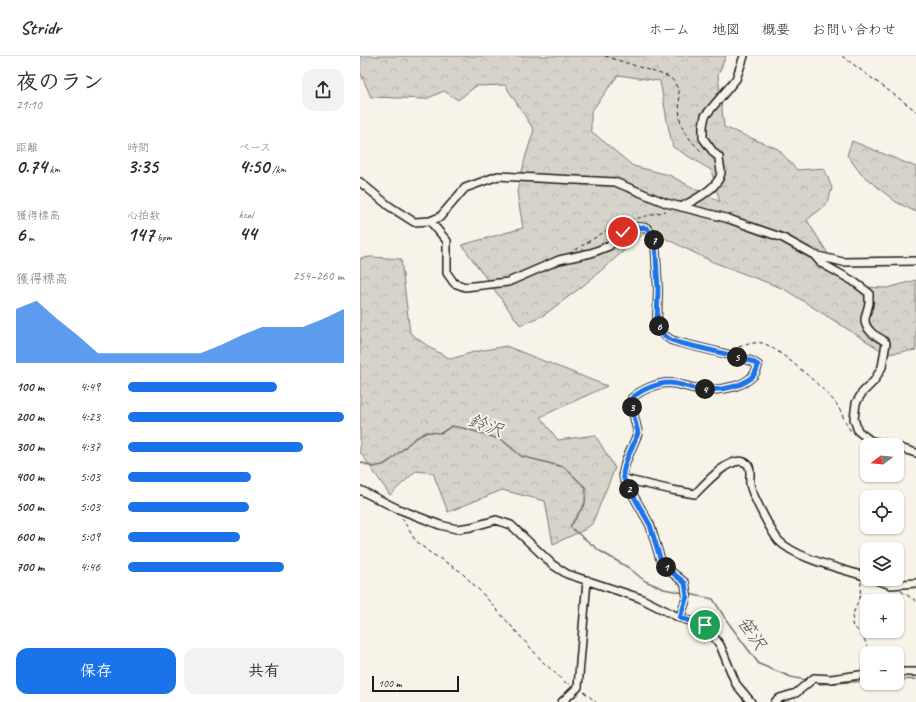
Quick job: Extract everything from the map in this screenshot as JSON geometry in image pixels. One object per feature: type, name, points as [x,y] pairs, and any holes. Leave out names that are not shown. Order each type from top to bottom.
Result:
[{"type":"street","points":[[681,207],[696,199],[708,190],[717,181],[721,174],[719,157],[714,153],[703,138],[703,126],[705,116],[736,79],[744,56]]},
{"type":"street","points":[[360,182],[389,206],[414,222],[430,221],[440,217],[465,188],[498,176],[615,182],[666,203],[726,218],[783,238],[814,255],[844,262],[916,262]]},
{"type":"street","points":[[430,221],[447,241],[447,273],[454,283],[465,287],[508,282],[559,260],[591,253],[609,246],[623,232],[636,227],[647,228],[655,240],[658,289],[657,323],[664,335],[671,340],[751,361],[758,365],[757,372],[748,380],[725,389],[698,389],[667,383],[658,384],[644,390],[632,398],[632,408],[638,433],[626,461],[623,473],[624,479],[650,525],[660,558],[664,566],[685,583],[687,593],[680,618]]},
{"type":"street","points":[[814,255],[821,263],[853,281],[869,293],[869,303],[864,317],[867,328],[872,334],[882,338],[886,343],[882,367],[874,381],[862,393],[856,403],[854,419],[858,431],[867,438]]},
{"type":"street","points":[[904,449],[916,453]]},
{"type":"street","points":[[624,479],[679,492],[695,494],[728,463],[744,461],[748,464],[750,483],[753,493],[779,541],[790,549],[815,560],[860,575]]},
{"type":"street","points":[[360,490],[396,508],[440,525],[457,529],[496,520],[511,525],[553,565],[567,574],[640,598],[680,618],[705,625],[720,645],[736,684],[752,702]]},
{"type":"street","points":[[562,702],[578,687],[587,580]]},
{"type":"street","points":[[904,584],[916,583]]},
{"type":"street","points":[[904,672],[916,672]]},
{"type":"street","points":[[775,702],[780,698],[796,693],[813,678],[831,679],[860,675]]},
{"type":"path","points":[[606,56],[663,74],[670,77],[675,82],[680,97],[680,117],[682,128],[702,153]]},
{"type":"path","points":[[842,56],[916,111]]},
{"type":"path","points":[[722,353],[741,346],[762,343],[770,347],[826,392],[837,405],[850,430],[858,431]]},
{"type":"path","points":[[402,517],[415,540],[429,552],[460,571],[482,592],[544,663],[566,683],[578,687],[596,702]]},
{"type":"path","points":[[862,586],[853,614],[852,625],[862,634],[867,646]]},
{"type":"path","points":[[893,586],[916,601]]},
{"type":"green space","points":[[360,56],[726,56],[718,75],[724,127],[778,149],[797,170],[824,168],[832,188],[827,204],[807,220],[835,265],[864,287],[888,288],[916,280],[916,350],[887,354],[784,289],[713,262],[648,230],[584,285],[544,315],[520,325],[462,245],[523,228],[517,192],[534,130],[505,85],[476,86],[458,100],[444,91],[426,99],[371,97],[360,72]],"holes":[[[618,75],[660,81],[673,147],[711,170],[720,202],[669,175],[633,166],[591,131],[591,112]]]},
{"type":"green space","points":[[852,141],[916,167],[916,212],[896,202],[861,174],[847,155]]},
{"type":"green space","points":[[371,257],[401,259],[410,333],[432,349],[451,359],[474,352],[506,346],[607,386],[540,417],[558,440],[595,435],[615,468],[592,524],[584,530],[553,544],[545,501],[502,490],[448,512],[433,473],[416,471],[390,495],[360,452],[360,258]]},
{"type":"waterway","name":"鈴沢","points":[[360,462],[373,467],[383,465],[391,460],[414,439],[427,432],[441,433],[452,426],[502,440],[521,456],[564,467],[586,488],[585,503],[570,527],[600,551],[629,568],[645,581],[664,589],[684,593]]},
{"type":"waterway","name":"笹沢","points":[[689,594],[713,599],[727,621],[759,664],[791,677],[806,680]]},
{"type":"waterway","name":"笹沢","points":[[904,680],[916,679]]},
{"type":"waterway","name":"笹沢","points":[[814,682],[821,684],[860,681]]},
{"type":"route","points":[[623,232],[636,227],[647,228],[655,240],[658,289],[657,323],[664,335],[671,340],[680,343],[751,361],[758,365],[757,372],[754,376],[741,384],[725,389],[698,389],[667,383],[658,384],[644,390],[632,398],[631,403],[638,433],[628,453],[623,473],[624,479],[629,490],[639,503],[650,525],[660,558],[664,566],[685,583],[687,596],[680,618],[705,625]]}]
